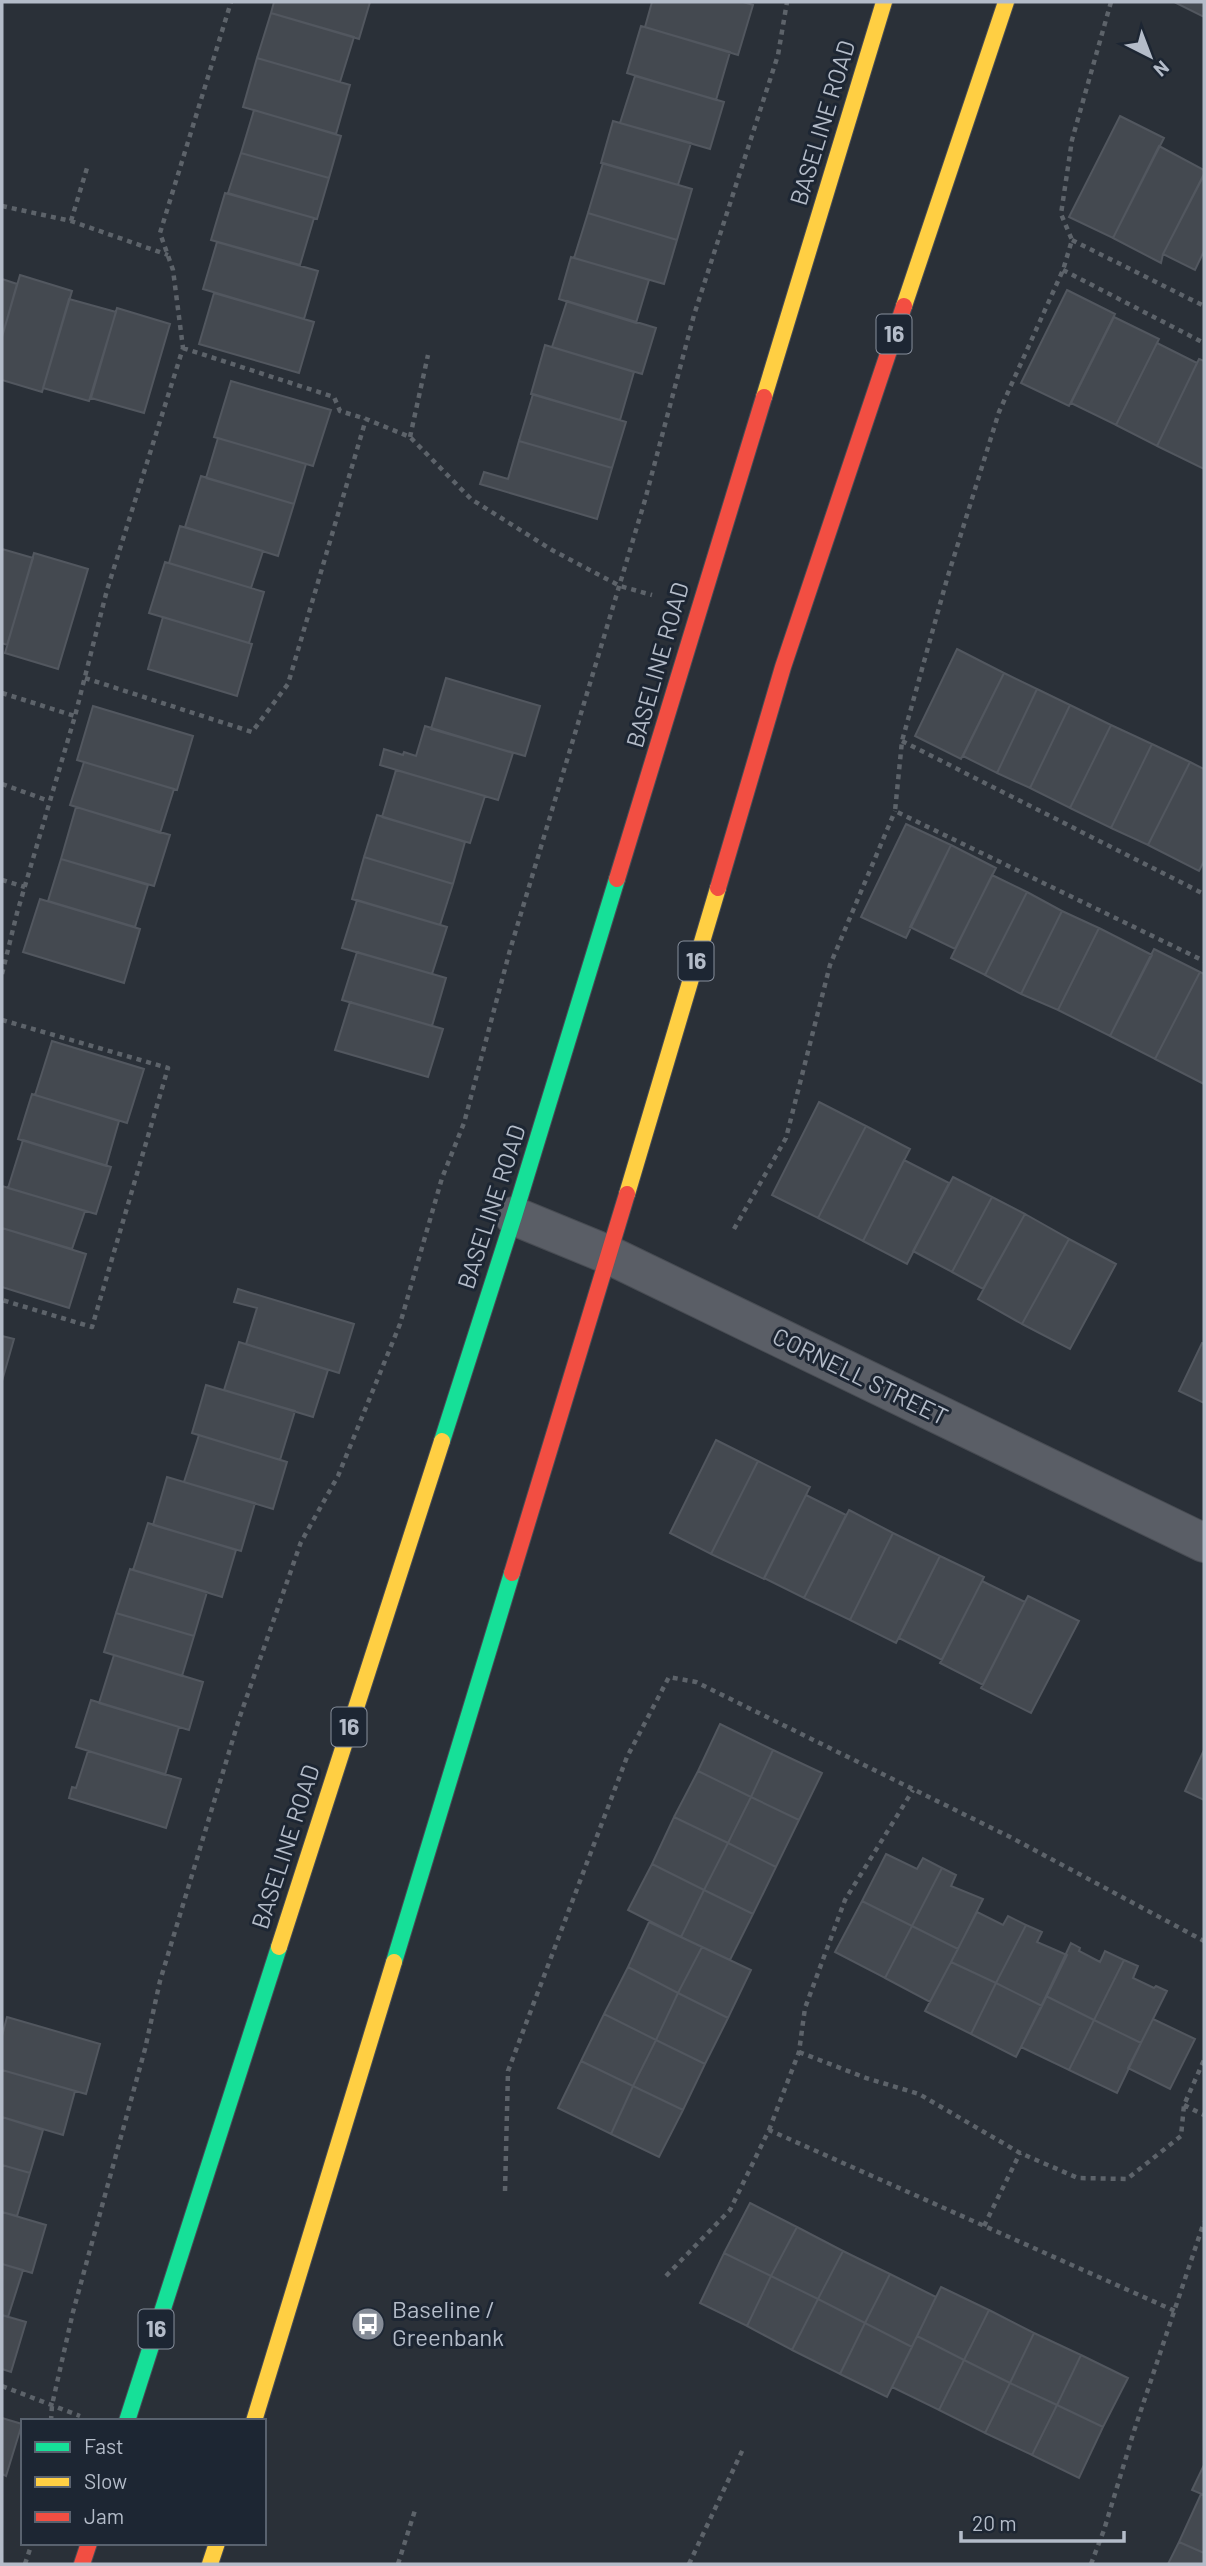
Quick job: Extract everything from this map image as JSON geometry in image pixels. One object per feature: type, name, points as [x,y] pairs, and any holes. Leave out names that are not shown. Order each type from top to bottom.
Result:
[{"type":"main road","name":"BASELINE ROAD","points":[[128,2419],[514,1216],[884,2]]},
{"type":"main road","name":"16","points":[[255,2419],[609,1255],[783,667],[1006,2]]},
{"type":"main road","points":[[82,2564],[88,2545]]},
{"type":"main road","points":[[210,2564],[216,2545]]},
{"type":"street","name":"CORNELL STREET","points":[[514,1216],[609,1255],[1204,1543]]},
{"type":"path","points":[[2,974],[24,887],[75,716],[107,590],[183,348],[173,270],[160,233],[231,2]]},
{"type":"path","points":[[51,2419],[73,2312],[145,2049],[160,1981],[239,1719],[301,1542],[338,1476],[400,1324],[442,1178],[464,1123],[510,950],[620,586],[694,315],[778,55],[787,2]]},
{"type":"path","points":[[734,1229],[786,1138],[830,965],[895,811],[902,741],[947,579],[999,412],[1063,270],[1072,240],[1061,214],[1072,140],[1111,2]]},
{"type":"path","points":[[71,221],[87,168]]},
{"type":"path","points":[[2,205],[71,221],[168,255]]},
{"type":"path","points":[[1072,240],[1204,306]]},
{"type":"path","points":[[1063,270],[1204,343]]},
{"type":"path","points":[[183,348],[334,397],[341,411],[410,437],[471,499],[552,550],[620,586],[657,597]]},
{"type":"path","points":[[410,437],[428,355]]},
{"type":"path","points":[[85,678],[252,732],[288,684],[366,419]]},
{"type":"path","points":[[2,693],[75,716]]},
{"type":"path","points":[[902,741],[1204,894]]},
{"type":"path","points":[[2,784],[50,801]]},
{"type":"path","points":[[895,811],[1204,961]]},
{"type":"path","points":[[2,880],[24,887]]},
{"type":"path","points":[[2,1020],[168,1068],[92,1327],[2,1300]]},
{"type":"path","points":[[505,2191],[508,2071],[626,1757],[669,1677],[696,1682],[1012,1838],[1204,1941]]},
{"type":"path","points":[[666,2276],[730,2210],[769,2130],[799,2052],[804,2008],[845,1900],[913,1790]]},
{"type":"path","points":[[799,2052],[866,2078],[919,2094],[1020,2153],[1079,2178],[1127,2179],[1181,2136],[1184,2105],[1204,2060]]},
{"type":"path","points":[[1184,2105],[1204,2115]]},
{"type":"path","points":[[769,2130],[1175,2311]]},
{"type":"path","points":[[984,2226],[1020,2153]]},
{"type":"path","points":[[1091,2564],[1204,2222]]},
{"type":"path","points":[[2,2386],[87,2419]]},
{"type":"path","points":[[689,2564],[743,2449]]},
{"type":"path","points":[[398,2564],[416,2507]]},
{"type":"path","points":[[25,2564],[31,2545]]},
{"type":"building","points":[[274,2],[370,2],[359,39],[271,13]]},
{"type":"building","points":[[652,2],[743,2],[753,5],[738,55],[645,27]]},
{"type":"building","points":[[1204,2],[1204,17],[1176,3]]},
{"type":"building","points":[[271,13],[354,37],[340,82],[257,58]]},
{"type":"building","points":[[641,26],[730,52],[716,100],[627,73]]},
{"type":"building","points":[[257,58],[350,85],[336,134],[243,107]]},
{"type":"building","points":[[635,76],[724,102],[710,149],[620,123]]},
{"type":"building","points":[[254,110],[341,136],[329,178],[241,153]]},
{"type":"building","points":[[1120,116],[1164,138],[1113,238],[1069,217]]},
{"type":"building","points":[[613,121],[691,143],[678,185],[601,163]]},
{"type":"building","points":[[1159,146],[1204,170],[1161,263],[1113,238]]},
{"type":"building","points":[[241,153],[329,178],[317,219],[228,193]]},
{"type":"building","points":[[603,163],[692,189],[677,240],[588,213]]},
{"type":"building","points":[[1204,175],[1204,251],[1195,270],[1163,254]]},
{"type":"building","points":[[225,193],[314,218],[300,265],[211,240]]},
{"type":"building","points":[[588,213],[677,240],[664,284],[574,258]]},
{"type":"building","points":[[217,242],[318,271],[304,319],[203,289]]},
{"type":"building","points":[[571,257],[649,280],[636,323],[559,299]]},
{"type":"building","points":[[20,275],[72,291],[42,392],[2,380],[2,337]]},
{"type":"building","points":[[2,279],[17,284],[2,337]]},
{"type":"building","points":[[1067,290],[1115,314],[1069,406],[1021,383]]},
{"type":"building","points":[[214,293],[314,322],[299,373],[199,344]]},
{"type":"building","points":[[69,299],[116,312],[89,401],[43,388]]},
{"type":"building","points":[[567,301],[656,328],[642,374],[552,347]]},
{"type":"building","points":[[117,308],[170,324],[144,413],[91,398]]},
{"type":"building","points":[[1114,317],[1159,339],[1116,425],[1071,403]]},
{"type":"building","points":[[1157,343],[1197,363],[1157,446],[1116,425]]},
{"type":"building","points":[[545,345],[634,372],[620,420],[531,394]]},
{"type":"building","points":[[1199,359],[1204,361],[1204,469],[1157,446]]},
{"type":"building","points":[[231,381],[331,410],[313,466],[214,437]]},
{"type":"building","points":[[533,394],[626,422],[612,468],[519,441]]},
{"type":"building","points":[[218,438],[306,464],[294,504],[206,478]]},
{"type":"building","points":[[519,441],[612,468],[597,519],[480,484],[484,472],[508,479]]},
{"type":"building","points":[[201,476],[294,504],[278,556],[185,527]]},
{"type":"building","points":[[180,526],[263,551],[251,588],[169,563]]},
{"type":"building","points":[[2,549],[33,558],[7,645],[2,643]]},
{"type":"building","points":[[34,553],[88,569],[58,669],[5,653]]},
{"type":"building","points":[[165,562],[264,592],[249,643],[149,613]]},
{"type":"building","points":[[163,617],[252,644],[237,696],[148,669]]},
{"type":"building","points":[[957,649],[1004,673],[961,759],[915,736]]},
{"type":"building","points":[[1004,673],[1037,689],[997,773],[963,756]]},
{"type":"building","points":[[446,678],[540,706],[525,756],[431,729]]},
{"type":"building","points":[[1037,689],[1070,705],[1030,788],[997,773]]},
{"type":"building","points":[[1070,705],[1111,725],[1070,808],[1030,788]]},
{"type":"building","points":[[93,706],[193,736],[177,790],[77,760]]},
{"type":"building","points":[[1111,725],[1152,744],[1111,828],[1070,808]]},
{"type":"building","points":[[425,726],[513,753],[498,800],[380,765],[384,749],[416,756]]},
{"type":"building","points":[[1152,744],[1190,762],[1148,845],[1111,828]]},
{"type":"building","points":[[84,762],[174,789],[160,833],[70,805]]},
{"type":"building","points":[[1190,762],[1204,769],[1204,861],[1199,871],[1148,845]]},
{"type":"building","points":[[396,770],[485,796],[470,843],[382,817]]},
{"type":"building","points":[[76,807],[170,835],[154,886],[61,859]]},
{"type":"building","points":[[377,815],[465,842],[453,884],[364,857]]},
{"type":"building","points":[[906,824],[951,845],[906,938],[861,917]]},
{"type":"building","points":[[951,845],[996,868],[955,949],[910,927]]},
{"type":"building","points":[[364,857],[453,884],[440,925],[352,899]]},
{"type":"building","points":[[61,859],[148,885],[135,927],[48,901]]},
{"type":"building","points":[[992,875],[1027,892],[985,975],[951,958]]},
{"type":"building","points":[[1027,892],[1062,911],[1021,994],[985,975]]},
{"type":"building","points":[[40,899],[140,929],[124,983],[23,952]]},
{"type":"building","points":[[357,900],[447,927],[432,974],[342,948]]},
{"type":"building","points":[[1062,911],[1099,928],[1058,1010],[1021,994]]},
{"type":"building","points":[[1099,928],[1152,955],[1110,1036],[1058,1010]]},
{"type":"building","points":[[1154,949],[1200,972],[1155,1059],[1110,1036]]},
{"type":"building","points":[[357,952],[446,978],[432,1026],[342,1000]]},
{"type":"building","points":[[1200,972],[1204,974],[1204,1084],[1155,1059]]},
{"type":"building","points":[[350,1002],[443,1029],[428,1077],[335,1050]]},
{"type":"building","points":[[52,1041],[144,1069],[127,1123],[35,1095]]},
{"type":"building","points":[[32,1094],[119,1121],[106,1166],[18,1139]]},
{"type":"building","points":[[819,1102],[866,1126],[818,1218],[772,1195]]},
{"type":"building","points":[[866,1126],[910,1149],[863,1241],[818,1218]]},
{"type":"building","points":[[23,1140],[111,1167],[96,1214],[8,1188]]},
{"type":"building","points":[[904,1160],[949,1183],[907,1264],[863,1241]]},
{"type":"building","points":[[953,1177],[992,1197],[952,1272],[913,1251]]},
{"type":"building","points":[[2,1186],[85,1211],[72,1249],[2,1228]]},
{"type":"building","points":[[992,1197],[1025,1214],[983,1289],[952,1272]]},
{"type":"building","points":[[1025,1214],[1069,1239],[1022,1324],[978,1299]]},
{"type":"building","points":[[2,1228],[86,1254],[69,1308],[2,1287]]},
{"type":"building","points":[[1069,1239],[1116,1264],[1070,1349],[1022,1324]]},
{"type":"building","points":[[238,1289],[354,1324],[339,1373],[246,1344],[257,1308],[234,1302]]},
{"type":"building","points":[[2,1336],[14,1339],[2,1381]]},
{"type":"building","points":[[239,1342],[328,1370],[313,1417],[224,1390]]},
{"type":"building","points":[[1202,1343],[1204,1344],[1204,1403],[1179,1391]]},
{"type":"building","points":[[206,1385],[295,1411],[280,1460],[192,1433]]},
{"type":"building","points":[[199,1435],[287,1462],[273,1509],[184,1482]]},
{"type":"building","points":[[716,1440],[758,1461],[711,1554],[670,1533]]},
{"type":"building","points":[[758,1461],[810,1487],[764,1579],[711,1554]]},
{"type":"building","points":[[167,1477],[255,1503],[241,1551],[153,1525]]},
{"type":"building","points":[[806,1495],[846,1515],[804,1598],[764,1578]]},
{"type":"building","points":[[849,1510],[893,1533],[850,1620],[804,1598]]},
{"type":"building","points":[[148,1523],[236,1550],[222,1597],[133,1570]]},
{"type":"building","points":[[893,1533],[940,1556],[896,1643],[850,1620]]},
{"type":"building","points":[[940,1556],[984,1577],[942,1660],[899,1638]]},
{"type":"building","points":[[130,1569],[207,1592],[194,1636],[116,1613]]},
{"type":"building","points":[[982,1581],[1025,1602],[983,1685],[940,1663]]},
{"type":"building","points":[[1028,1596],[1079,1621],[1031,1713],[981,1688]]},
{"type":"building","points":[[116,1613],[194,1636],[182,1676],[104,1652]]},
{"type":"building","points":[[114,1655],[203,1682],[189,1730],[99,1703]]},
{"type":"building","points":[[91,1700],[179,1727],[165,1775],[76,1747]]},
{"type":"building","points":[[720,1724],[773,1750],[751,1797],[698,1771]]},
{"type":"building","points":[[773,1750],[822,1773],[799,1820],[751,1797]]},
{"type":"building","points":[[1204,1750],[1204,1800],[1185,1791]]},
{"type":"building","points":[[88,1751],[181,1779],[166,1828],[69,1798],[72,1787],[76,1788]]},
{"type":"building","points":[[698,1771],[751,1797],[728,1843],[674,1817]]},
{"type":"building","points":[[751,1797],[799,1820],[776,1867],[728,1843]]},
{"type":"building","points":[[674,1817],[728,1843],[704,1890],[652,1864]]},
{"type":"building","points":[[728,1843],[776,1867],[753,1914],[704,1890]]},
{"type":"building","points":[[886,1854],[917,1869],[923,1858],[942,1868],[912,1926],[862,1901]]},
{"type":"building","points":[[652,1864],[704,1890],[681,1937],[628,1910]]},
{"type":"building","points":[[942,1868],[956,1875],[951,1886],[983,1899],[958,1949],[912,1926]]},
{"type":"building","points":[[704,1890],[753,1914],[730,1960],[681,1937]]},
{"type":"building","points":[[862,1901],[912,1926],[885,1978],[835,1952]]},
{"type":"building","points":[[977,1912],[1003,1925],[1008,1916],[1026,1925],[996,1983],[951,1962]]},
{"type":"building","points":[[649,1922],[702,1947],[678,1993],[628,1967]]},
{"type":"building","points":[[1026,1925],[1042,1932],[1037,1942],[1067,1955],[1042,2006],[996,1983]]},
{"type":"building","points":[[912,1926],[958,1949],[930,2002],[885,1978]]},
{"type":"building","points":[[1071,1943],[1080,1948],[1079,1951],[1100,1962],[1105,1951],[1124,1960],[1094,2020],[1046,1996]]},
{"type":"building","points":[[702,1947],[751,1970],[728,2018],[678,1993]]},
{"type":"building","points":[[1124,1960],[1138,1966],[1133,1978],[1167,1991],[1141,2043],[1094,2020]]},
{"type":"building","points":[[951,1962],[996,1983],[971,2034],[925,2011]]},
{"type":"building","points":[[628,1967],[678,1993],[656,2040],[604,2014]]},
{"type":"building","points":[[996,1983],[1042,2006],[1016,2057],[971,2034]]},
{"type":"building","points":[[678,1993],[728,2018],[705,2064],[656,2040]]},
{"type":"building","points":[[1046,1996],[1094,2020],[1069,2070],[1021,2047]]},
{"type":"building","points":[[604,2014],[656,2040],[633,2086],[581,2061]]},
{"type":"building","points":[[7,2017],[100,2044],[86,2094],[2,2070],[2,2036]]},
{"type":"building","points":[[1153,2019],[1195,2039],[1170,2089],[1128,2068]]},
{"type":"building","points":[[1094,2020],[1141,2043],[1117,2093],[1069,2070]]},
{"type":"building","points":[[656,2040],[705,2064],[683,2110],[633,2086]]},
{"type":"building","points":[[581,2061],[633,2086],[611,2134],[558,2108]]},
{"type":"building","points":[[2,2070],[75,2091],[63,2135],[2,2117]]},
{"type":"building","points":[[633,2086],[683,2110],[659,2157],[611,2134]]},
{"type":"building","points":[[2,2117],[43,2130],[30,2173],[2,2165]]},
{"type":"building","points":[[2,2165],[30,2173],[17,2216],[2,2212]]},
{"type":"building","points":[[750,2203],[797,2227],[771,2276],[724,2253]]},
{"type":"building","points":[[2,2212],[46,2225],[32,2273],[2,2264]]},
{"type":"building","points":[[797,2227],[843,2251],[818,2299],[771,2276]]},
{"type":"building","points":[[843,2251],[890,2274],[865,2323],[818,2299]]},
{"type":"building","points":[[724,2253],[771,2276],[747,2326],[700,2303]]},
{"type":"building","points":[[2,2264],[23,2270],[8,2317],[2,2315]]},
{"type":"building","points":[[890,2274],[936,2297],[912,2347],[865,2323]]},
{"type":"building","points":[[771,2276],[818,2299],[792,2350],[747,2326]]},
{"type":"building","points":[[941,2287],[989,2310],[964,2360],[917,2336]]},
{"type":"building","points":[[818,2299],[865,2323],[840,2374],[792,2350]]},
{"type":"building","points":[[989,2310],[1034,2333],[1010,2383],[964,2360]]},
{"type":"building","points":[[2,2315],[26,2322],[11,2372],[2,2369]]},
{"type":"building","points":[[865,2323],[912,2347],[887,2397],[840,2374]]},
{"type":"building","points":[[1034,2333],[1081,2355],[1057,2405],[1010,2383]]},
{"type":"building","points":[[917,2336],[964,2360],[939,2410],[892,2387]]},
{"type":"building","points":[[1081,2355],[1128,2378],[1103,2427],[1057,2405]]},
{"type":"building","points":[[964,2360],[1010,2383],[985,2433],[939,2410]]},
{"type":"building","points":[[1010,2383],[1057,2405],[1032,2455],[985,2433]]},
{"type":"building","points":[[1057,2405],[1103,2427],[1079,2478],[1032,2455]]},
{"type":"building","points":[[2,2418],[21,2424],[21,2427],[6,2476],[2,2474]]},
{"type":"building","points":[[1204,2465],[1204,2495],[1192,2490]]},
{"type":"building","points":[[1201,2494],[1204,2495],[1204,2553],[1179,2542]]},
{"type":"building","points":[[1179,2542],[1204,2553],[1204,2564],[1168,2564]]},
{"type":"traffic: fast","points":[[442,1441],[617,879]]},
{"type":"traffic: fast","points":[[394,1962],[512,1573]]},
{"type":"traffic: fast","points":[[128,2419],[279,1947]]},
{"type":"traffic: slow","points":[[764,397],[884,2]]},
{"type":"traffic: slow","points":[[904,306],[1006,2]]},
{"type":"traffic: slow","points":[[627,1194],[718,888]]},
{"type":"traffic: slow","points":[[279,1947],[442,1441]]},
{"type":"traffic: slow","points":[[255,2419],[394,1962]]},
{"type":"traffic: slow","points":[[210,2564],[216,2545]]},
{"type":"traffic: jam","points":[[718,888],[783,667],[904,306]]},
{"type":"traffic: jam","points":[[617,879],[764,397]]},
{"type":"traffic: jam","points":[[512,1573],[627,1194]]},
{"type":"traffic: jam","points":[[82,2564],[88,2545]]},
{"type":"place","name":"Baseline / Greenbank","points":[[368,2324]]}]
